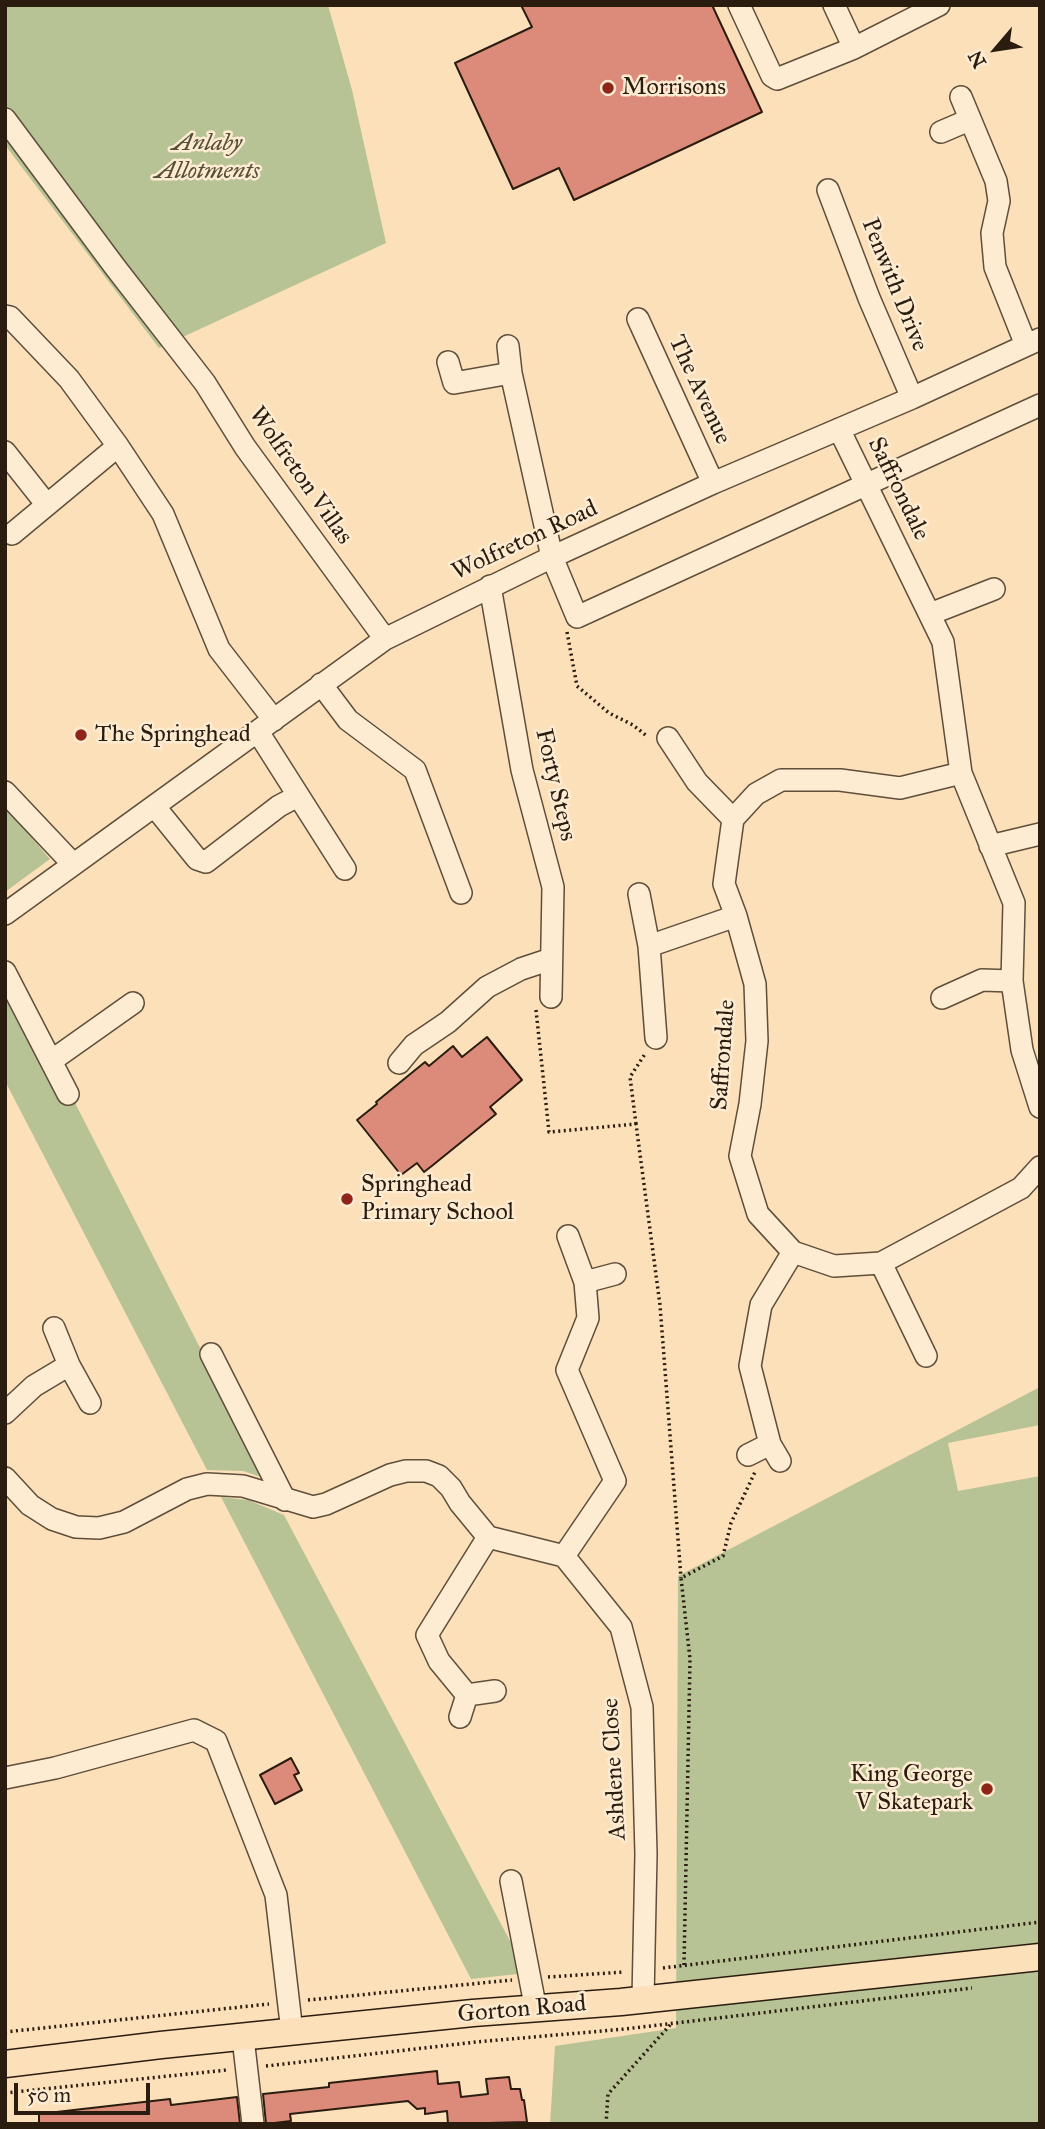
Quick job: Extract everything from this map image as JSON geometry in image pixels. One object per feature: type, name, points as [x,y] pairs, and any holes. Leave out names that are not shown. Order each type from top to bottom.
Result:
[{"type":"main road","name":"Gorton Road","points":[[5,2064],[292,2032],[536,2010],[1040,1957]]},
{"type":"street","points":[[739,5],[774,78],[782,78],[854,48],[939,5]]},
{"type":"street","points":[[834,5],[854,48]]},
{"type":"street","points":[[961,97],[996,181],[999,201],[992,233],[995,267],[1033,342]]},
{"type":"street","name":"Wolfreton Villas","points":[[5,119],[205,383],[245,447],[385,639]]},
{"type":"street","points":[[941,131],[969,120]]},
{"type":"street","name":"Penwith Drive","points":[[828,190],[869,298],[912,398]]},
{"type":"street","points":[[5,316],[10,317],[69,379],[163,514],[219,649],[266,726],[298,796],[346,859]]},
{"type":"street","name":"The Avenue","points":[[638,319],[713,483]]},
{"type":"street","name":"Wolfreton Road","points":[[5,914],[385,639],[490,586],[713,483],[912,398],[1033,342]]},
{"type":"street","points":[[508,346],[511,373],[552,557],[577,617],[1040,405]]},
{"type":"street","points":[[448,362],[454,383],[511,373]]},
{"type":"street","name":"Saffrondale","points":[[839,429],[943,642],[961,773],[1014,903],[1012,981],[1021,1050],[1040,1107]]},
{"type":"street","points":[[12,534],[118,446]]},
{"type":"street","points":[[5,452],[47,505]]},
{"type":"street","name":"Forty Steps","points":[[490,586],[522,770],[553,887],[551,997]]},
{"type":"street","points":[[930,614],[993,589]]},
{"type":"street","points":[[321,684],[348,720],[415,770],[461,893]]},
{"type":"street","points":[[665,734],[697,782],[733,819],[756,794],[781,780],[840,780],[900,788],[961,773]]},
{"type":"street","points":[[5,792],[73,864]]},
{"type":"street","points":[[155,807],[197,859],[206,862],[275,809],[298,796]]},
{"type":"street","name":"Saffrondale","points":[[733,819],[724,884],[755,984],[757,1041],[750,1104],[740,1156],[758,1214],[793,1252],[834,1266],[881,1263],[1021,1188],[1040,1167]]},
{"type":"street","points":[[990,846],[1040,834]]},
{"type":"street","points":[[639,894],[649,946],[656,1038]]},
{"type":"street","points":[[649,946],[736,916]]},
{"type":"street","points":[[399,1063],[414,1045],[448,1022],[487,987],[521,969],[551,959]]},
{"type":"street","points":[[5,972],[68,1094]]},
{"type":"street","points":[[942,998],[982,980],[1012,981]]},
{"type":"street","points":[[51,1061],[133,1003]]},
{"type":"street","points":[[5,1478],[30,1505],[52,1519],[76,1527],[99,1528],[124,1522],[187,1489],[207,1484],[243,1486],[313,1507],[326,1504],[390,1475],[406,1471],[426,1471],[439,1476],[451,1488],[488,1537],[564,1556],[615,1481],[559,1372],[588,1318],[585,1282],[568,1236]]},
{"type":"street","points":[[764,1452],[750,1366],[761,1305],[793,1252]]},
{"type":"street","points":[[881,1263],[927,1361]]},
{"type":"street","points":[[585,1282],[615,1274]]},
{"type":"street","points":[[54,1328],[69,1365],[90,1403]]},
{"type":"street","points":[[211,1354],[285,1500]]},
{"type":"street","points":[[5,1413],[34,1386],[69,1365]]},
{"type":"street","points":[[467,1695],[439,1661],[428,1635],[488,1537]]},
{"type":"street","name":"Ashdene Close","points":[[564,1556],[621,1627],[642,1707],[646,1854],[643,1999]]},
{"type":"street","points":[[467,1695],[495,1691]]},
{"type":"street","points":[[460,1717],[467,1695]]},
{"type":"street","points":[[5,1778],[55,1768],[194,1730],[216,1741],[276,1895],[292,2032]]},
{"type":"street","points":[[511,1881],[536,2010]]},
{"type":"street","points":[[243,2038],[253,2124]]},
{"type":"path","points":[[565,622],[578,686],[609,713],[633,725],[665,734]]},
{"type":"path","points":[[636,1124],[630,1077],[643,1055],[654,1049],[656,1038]]},
{"type":"path","points":[[684,1965],[690,1659],[681,1578],[723,1556],[731,1523],[764,1452]]},
{"type":"path","points":[[476,2042],[972,1989]]},
{"type":"path","points":[[606,2124],[608,2094],[671,2023]]},
{"type":"green space","name":"Anlaby Allotments","points":[[5,5],[328,5],[352,90],[386,243],[159,348],[5,145]]},
{"type":"green space","points":[[5,807],[50,859],[5,892]]},
{"type":"green space","points":[[5,990],[73,1099],[267,1479],[243,1471],[207,1470],[5,1081]]},
{"type":"green space","points":[[1040,1387],[1040,1425],[948,1443],[958,1491],[1040,1476],[1040,2124],[550,2124],[555,2046],[676,2028],[678,1576]]},
{"type":"green space","points":[[221,1497],[248,1500],[284,1515],[527,1973],[471,1979]]},
{"type":"building","name":"Morrisons","points":[[521,5],[712,5],[762,112],[574,200],[559,168],[513,189],[455,63],[532,27]]},
{"type":"building","name":"Springhead Primary School","points":[[487,1037],[522,1080],[490,1107],[496,1114],[433,1165],[424,1172],[417,1163],[401,1175],[357,1120],[425,1062],[429,1066],[453,1046],[462,1057]]},
{"type":"building","points":[[291,1758],[299,1773],[294,1775],[302,1790],[275,1804],[260,1775]]},
{"type":"building","points":[[437,2071],[438,2084],[459,2082],[461,2097],[488,2094],[486,2079],[509,2077],[511,2089],[520,2089],[527,2122],[448,2124],[447,2111],[425,2114],[425,2108],[417,2109],[408,2101],[290,2114],[291,2121],[266,2124],[263,2094],[329,2087],[329,2083]]},
{"type":"building","points":[[237,2097],[240,2124],[39,2124],[39,2114],[170,2099],[171,2105]]},
{"type":"place","name":"Morrisons","points":[[608,88]]},
{"type":"place","name":"The Springhead","points":[[81,735]]},
{"type":"place","name":"Springhead Primary School","points":[[347,1199]]},
{"type":"place","name":"King George V Skatepark","points":[[987,1789]]}]
